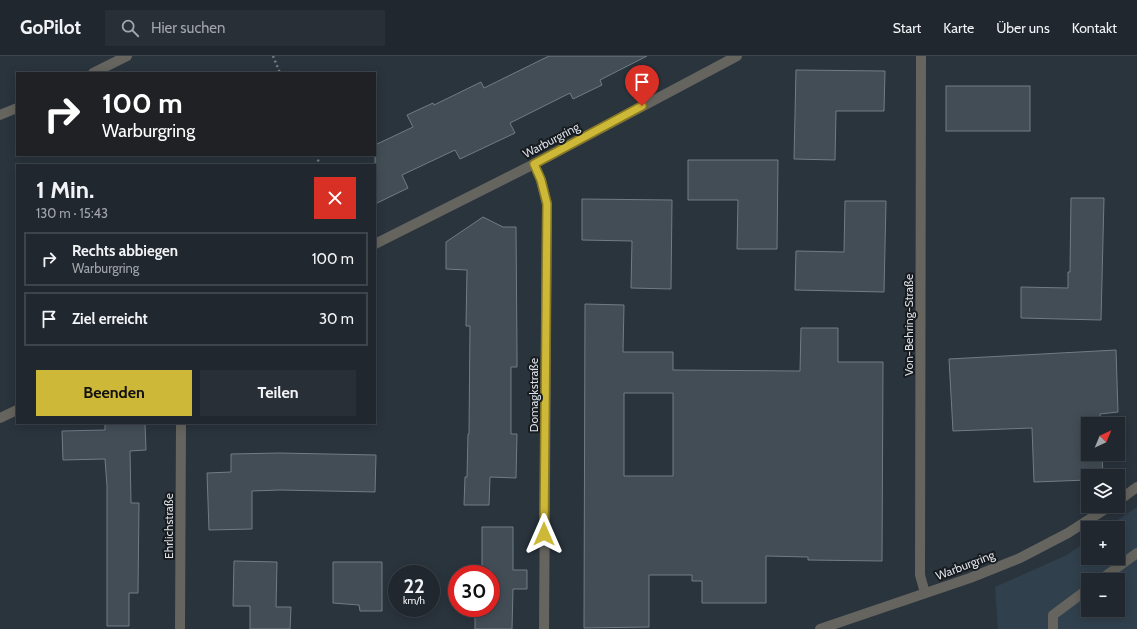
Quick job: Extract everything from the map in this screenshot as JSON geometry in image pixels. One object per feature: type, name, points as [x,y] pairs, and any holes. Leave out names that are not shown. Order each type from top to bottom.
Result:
[{"type":"street","points":[[95,72],[127,56]]},
{"type":"street","name":"Warburgring","points":[[376,243],[534,164],[737,56]]},
{"type":"street","name":"Von-Behring-Straße","points":[[921,56],[920,575],[925,594]]},
{"type":"street","points":[[0,115],[16,108]]},
{"type":"street","name":"Domagkstraße","points":[[534,164],[541,180],[547,204],[544,629]]},
{"type":"street","points":[[0,418],[16,410]]},
{"type":"street","name":"Ehrlichstraße","points":[[180,629],[181,424]]},
{"type":"street","points":[[1125,496],[1137,487]]},
{"type":"street","name":"Warburgring","points":[[820,629],[925,594],[1020,558],[1068,533],[1099,513]]},
{"type":"street","points":[[1110,573],[1137,553]]},
{"type":"street","points":[[1053,629],[1054,615],[1081,594]]},
{"type":"path","points":[[272,56],[280,72]]},
{"type":"shaded area","points":[[1137,507],[1137,629],[998,629],[995,587],[1067,555],[1081,545],[1081,565],[1125,565],[1125,521],[1116,521]]},
{"type":"building","points":[[549,56],[647,56],[600,80],[602,85],[573,99],[570,93],[510,123],[515,133],[460,159],[455,150],[402,175],[408,188],[376,204],[376,145],[413,127],[407,115],[433,103],[434,105],[481,82],[484,88]]},
{"type":"building","points":[[796,70],[885,71],[884,111],[836,111],[835,160],[794,159]]},
{"type":"building","points":[[946,86],[1030,86],[1030,131],[946,131]]},
{"type":"building","points":[[688,160],[778,160],[777,249],[737,249],[738,200],[688,200]]},
{"type":"building","points":[[1071,198],[1104,198],[1101,320],[1021,318],[1021,287],[1068,288],[1068,272],[1070,272]]},
{"type":"building","points":[[582,199],[672,200],[671,289],[631,288],[632,241],[582,240]]},
{"type":"building","points":[[845,201],[886,201],[884,292],[795,290],[796,251],[844,252]]},
{"type":"building","points":[[483,217],[503,227],[516,227],[517,367],[511,367],[511,434],[517,434],[516,478],[490,477],[489,505],[464,505],[469,434],[470,326],[466,326],[467,270],[446,269],[446,242]]},
{"type":"building","points":[[585,304],[624,305],[623,352],[673,352],[673,370],[800,371],[801,328],[838,328],[838,362],[883,362],[882,561],[808,560],[808,557],[766,556],[766,603],[702,603],[702,581],[692,581],[692,575],[649,575],[649,627],[584,628]],"holes":[[[624,393],[673,393],[673,476],[624,476]]]},
{"type":"building","points":[[1116,350],[1118,412],[1100,414],[1100,417],[1081,417],[1081,461],[1102,461],[1103,469],[1081,469],[1081,480],[1034,482],[1032,428],[953,431],[949,359]]},
{"type":"building","points":[[105,424],[145,424],[146,450],[130,451],[131,503],[139,503],[138,593],[129,593],[129,626],[107,626],[107,486],[105,459],[63,460],[62,431],[105,430]]},
{"type":"building","points":[[279,453],[376,455],[375,492],[280,490],[252,491],[252,529],[209,530],[207,473],[231,472],[231,454]]},
{"type":"building","points":[[482,527],[513,527],[513,570],[527,570],[527,589],[513,589],[512,629],[475,629],[475,617],[500,617],[500,565],[482,565]]},
{"type":"building","points":[[234,561],[277,562],[276,607],[291,607],[290,629],[250,629],[250,606],[233,606]]},
{"type":"building","points":[[333,562],[382,562],[382,611],[360,611],[359,605],[333,603]]},
{"type":"route","points":[[544,534],[547,204],[541,180],[534,164],[642,106]]}]
